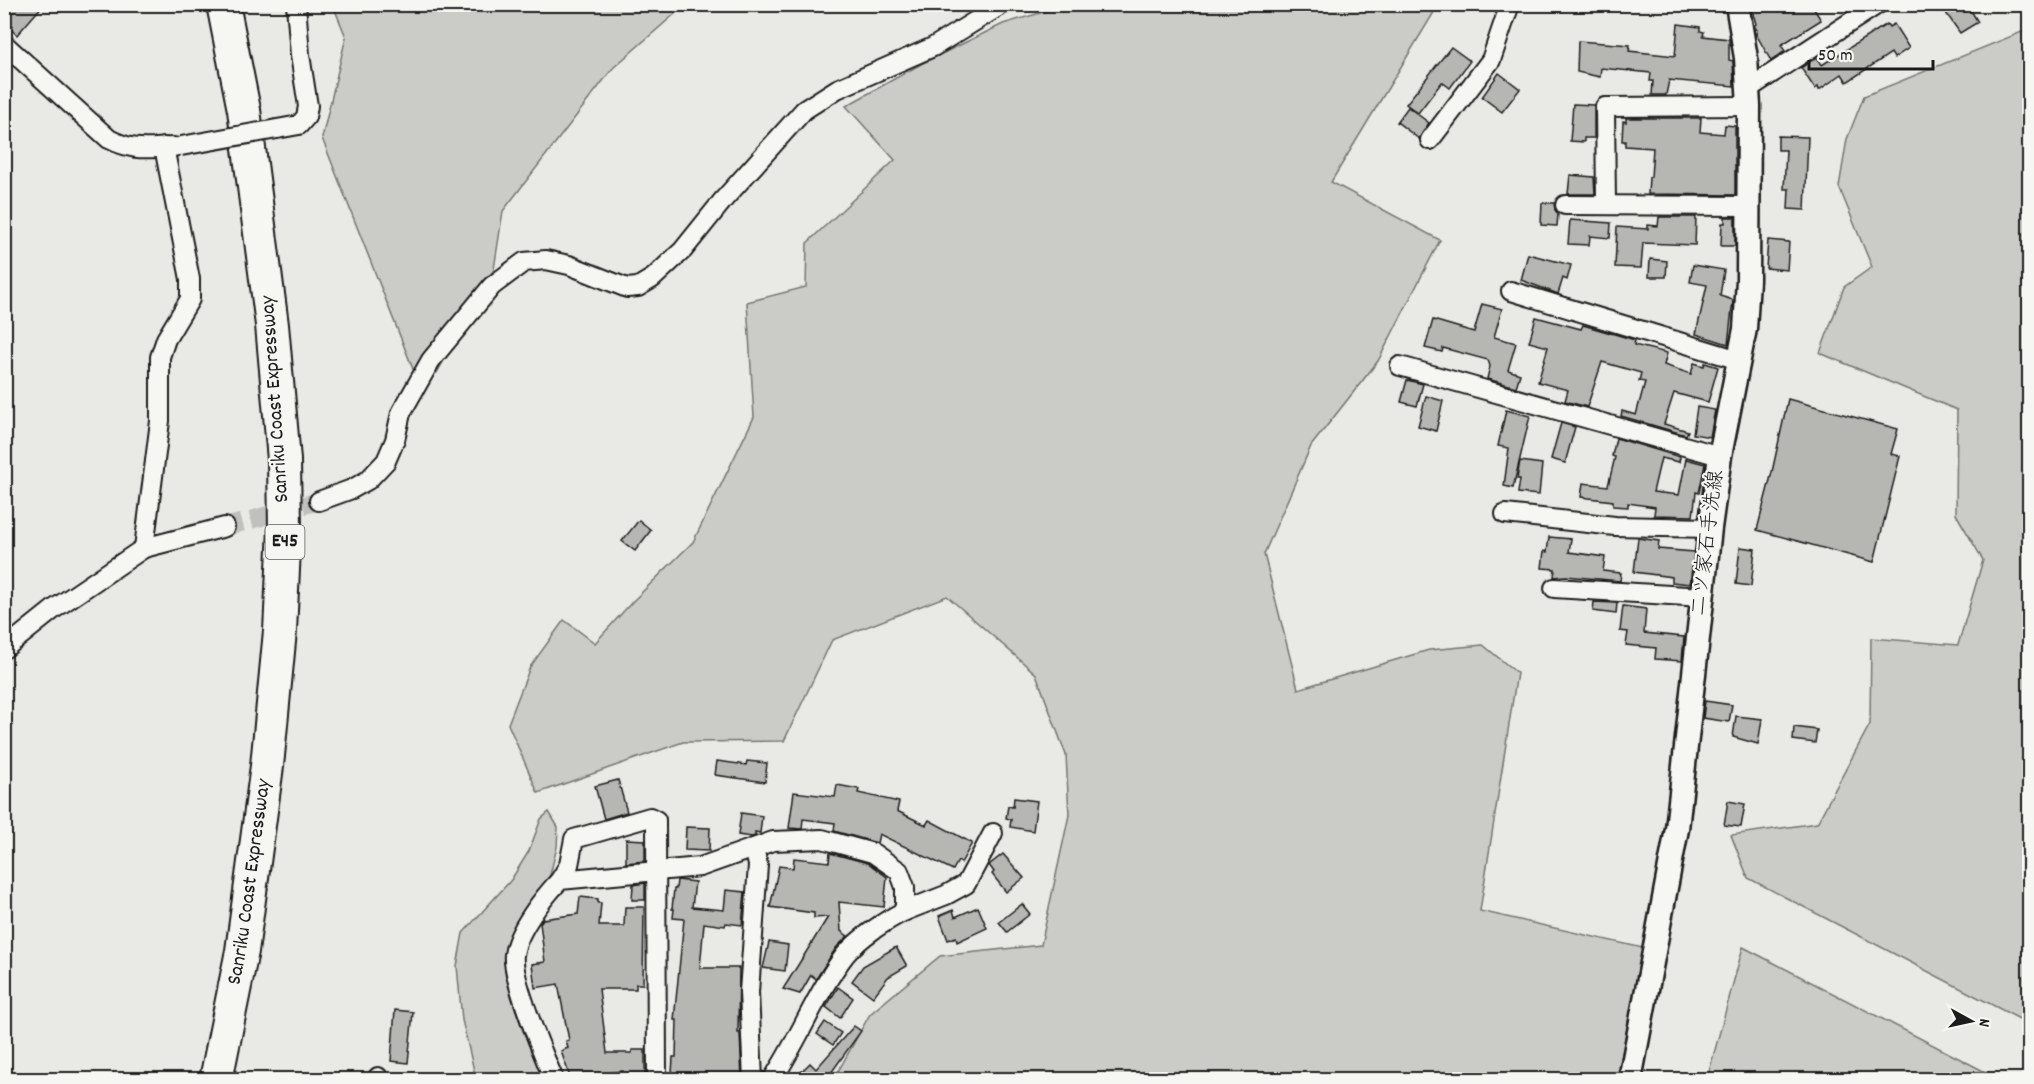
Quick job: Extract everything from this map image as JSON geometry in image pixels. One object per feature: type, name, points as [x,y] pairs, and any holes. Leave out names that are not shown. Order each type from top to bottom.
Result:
[{"type":"highway","name":"Sanriku Coast Expressway","points":[[216,1080],[242,951],[267,766],[280,630],[285,528],[284,460],[272,325],[243,110],[223,4]]},
{"type":"street","points":[[4,44],[109,139],[123,146],[139,149],[172,147],[277,129],[299,124],[306,117],[308,105],[300,55],[296,4]]},
{"type":"street","points":[[320,501],[360,485],[386,461],[395,440],[401,413],[431,360],[492,286],[524,262],[546,260],[568,265],[627,288],[638,287],[653,279],[683,250],[724,199],[804,110],[837,89],[933,47],[1003,4]]},
{"type":"street","points":[[1430,140],[1491,60],[1510,4]]},
{"type":"street","name":"二ツ家石手洗線","points":[[1630,1080],[1677,829],[1710,528],[1720,456],[1744,329],[1748,280],[1748,97],[1746,58],[1737,4]]},
{"type":"street","points":[[1606,204],[1605,106],[1748,97],[1878,4]]},
{"type":"street","points":[[144,548],[160,421],[160,357],[166,339],[190,299],[190,279],[172,147]]},
{"type":"street","points":[[1565,205],[1749,206]]},
{"type":"street","points":[[1511,291],[1739,360]]},
{"type":"street","points":[[1400,366],[1720,456]]},
{"type":"street","points":[[1505,514],[1615,526],[1710,528]]},
{"type":"street","points":[[4,649],[54,609],[144,548],[225,527]]},
{"type":"street","points":[[1554,588],[1703,597]]},
{"type":"street","points":[[554,1080],[538,1040],[513,958],[517,943],[531,918],[569,865],[574,839],[650,817],[656,820],[657,825],[657,1080]]},
{"type":"street","points":[[772,1080],[822,990],[846,953],[890,918],[946,895],[966,884],[993,833]]},
{"type":"street","points":[[560,880],[700,867],[773,841],[822,839],[873,853],[899,871],[905,887],[905,911]]},
{"type":"street","points":[[753,1080],[749,992],[758,865],[754,848]]},
{"type":"shaded area","points":[[333,5],[685,5],[613,68],[503,211],[494,269],[437,373],[413,369],[322,138],[346,37]]},
{"type":"shaded area","points":[[1067,5],[1436,5],[1433,14],[1331,182],[1440,240],[1378,361],[1311,446],[1264,554],[1298,689],[1429,650],[1483,645],[1517,673],[1480,911],[1643,948],[1617,1079],[834,1079],[870,1014],[940,956],[1041,945],[1069,815],[1066,755],[1036,674],[947,596],[832,640],[784,741],[683,742],[538,793],[508,724],[530,667],[564,620],[595,643],[632,602],[693,542],[754,417],[747,302],[806,287],[807,243],[895,160],[846,106],[921,64],[1003,24]]},
{"type":"shaded area","points":[[2029,29],[2029,1024],[1748,878],[1731,835],[1817,823],[1870,724],[1871,638],[1958,645],[1983,560],[1956,514],[1957,410],[1820,353],[1844,287],[1872,267],[1839,187],[1847,139],[1864,96]]},
{"type":"shaded area","points":[[549,812],[558,827],[557,847],[550,875],[520,919],[508,943],[546,1079],[476,1079],[462,1020],[457,966],[463,933],[511,880],[529,851],[541,819]]},
{"type":"shaded area","points":[[1743,947],[1999,1079],[1707,1079]]},
{"type":"building","points":[[14,4],[44,4],[17,35],[4,23],[4,14]]},
{"type":"building","points":[[1753,4],[1785,4],[1789,11],[1800,4],[1811,4],[1821,20],[1781,45],[1785,51],[1771,61],[1756,34],[1751,6]]},
{"type":"building","points":[[1945,4],[1967,4],[1978,22],[1960,33],[1946,13],[1949,11]]},
{"type":"building","points":[[1678,24],[1700,27],[1700,31],[1704,32],[1703,36],[1729,39],[1729,60],[1733,61],[1734,86],[1669,80],[1666,95],[1652,95],[1651,73],[1601,68],[1600,77],[1577,72],[1578,41],[1630,45],[1629,51],[1675,56]]},
{"type":"building","points":[[1887,24],[1889,27],[1894,24],[1909,48],[1894,58],[1891,53],[1847,82],[1842,74],[1819,90],[1818,87],[1815,89],[1801,68],[1817,57],[1822,65]]},
{"type":"building","points":[[1451,47],[1470,61],[1450,88],[1442,82],[1418,113],[1406,104]]},
{"type":"building","points":[[1499,73],[1520,89],[1502,112],[1482,97]]},
{"type":"building","points":[[1573,104],[1594,105],[1594,138],[1584,138],[1584,142],[1570,141]]},
{"type":"building","points":[[1408,107],[1429,123],[1419,139],[1397,122]]},
{"type":"building","points":[[1626,118],[1701,118],[1700,132],[1724,134],[1725,125],[1735,126],[1735,195],[1648,194],[1653,148],[1625,146],[1625,141],[1622,141],[1623,121],[1626,122]]},
{"type":"building","points":[[1778,136],[1808,137],[1805,210],[1788,209],[1789,189],[1784,189],[1786,150],[1778,150]]},
{"type":"building","points":[[1570,175],[1594,177],[1595,194],[1568,194]]},
{"type":"building","points":[[1542,203],[1554,203],[1558,214],[1557,226],[1541,225]]},
{"type":"building","points":[[1659,217],[1696,217],[1695,245],[1643,243],[1641,268],[1615,267],[1617,227],[1648,229],[1648,225],[1658,226]]},
{"type":"building","points":[[1725,217],[1735,217],[1735,246],[1721,246],[1722,223],[1725,223]]},
{"type":"building","points":[[1570,220],[1611,223],[1610,238],[1590,236],[1589,245],[1568,244]]},
{"type":"building","points":[[1768,240],[1789,242],[1787,270],[1766,268]]},
{"type":"building","points":[[1528,254],[1571,265],[1567,280],[1563,278],[1558,294],[1521,280]]},
{"type":"building","points":[[1650,259],[1667,261],[1666,277],[1649,277]]},
{"type":"building","points":[[1693,265],[1724,270],[1720,296],[1733,300],[1728,344],[1696,334],[1707,285],[1690,282]]},
{"type":"building","points":[[1482,304],[1502,309],[1494,337],[1516,343],[1508,370],[1520,374],[1516,387],[1487,379],[1490,366],[1488,360],[1443,348],[1442,352],[1425,348],[1433,320],[1474,332]]},
{"type":"building","points":[[1536,317],[1581,329],[1583,325],[1635,340],[1634,345],[1667,353],[1664,365],[1691,374],[1694,363],[1704,366],[1705,363],[1718,367],[1708,402],[1674,393],[1664,424],[1688,431],[1686,435],[1621,416],[1622,411],[1636,415],[1645,382],[1639,381],[1641,373],[1602,362],[1587,407],[1565,401],[1568,390],[1538,382],[1548,347],[1529,342]]},
{"type":"building","points":[[1407,380],[1423,384],[1417,406],[1401,402]]},
{"type":"building","points":[[1426,396],[1443,401],[1436,431],[1418,426]]},
{"type":"building","points":[[1788,399],[1898,429],[1891,454],[1900,456],[1874,562],[1757,530]]},
{"type":"building","points":[[1697,407],[1715,410],[1710,437],[1693,434]]},
{"type":"building","points":[[1506,410],[1530,416],[1513,488],[1504,486],[1509,448],[1498,446]]},
{"type":"building","points":[[1561,423],[1575,427],[1565,463],[1551,459]]},
{"type":"building","points":[[1616,438],[1680,457],[1679,462],[1661,458],[1653,492],[1679,495],[1686,459],[1705,464],[1699,493],[1696,492],[1693,516],[1654,515],[1655,507],[1628,503],[1628,507],[1613,506],[1613,501],[1581,497],[1583,483],[1608,486],[1615,457],[1612,456]]},
{"type":"building","points":[[1520,461],[1542,464],[1539,495],[1518,493],[1520,479],[1517,479]]},
{"type":"building","points":[[639,520],[651,530],[635,551],[622,541]]},
{"type":"building","points":[[1549,537],[1571,539],[1569,552],[1605,557],[1603,571],[1621,573],[1620,581],[1554,577],[1555,569],[1542,568]]},
{"type":"building","points":[[1638,538],[1659,541],[1658,549],[1694,552],[1690,584],[1672,582],[1672,577],[1634,572]]},
{"type":"building","points":[[1740,547],[1755,549],[1751,586],[1736,584]]},
{"type":"building","points":[[1594,602],[1617,603],[1616,614],[1593,611]]},
{"type":"building","points":[[1623,606],[1646,609],[1644,633],[1684,637],[1682,661],[1655,659],[1656,648],[1626,645],[1628,632],[1620,631]]},
{"type":"building","points":[[1705,701],[1732,705],[1729,722],[1703,718]]},
{"type":"building","points":[[1736,716],[1762,719],[1758,744],[1733,737]]},
{"type":"building","points":[[1794,727],[1817,730],[1815,743],[1793,740]]},
{"type":"building","points":[[717,761],[746,765],[747,761],[767,763],[765,782],[715,775]]},
{"type":"building","points":[[618,780],[627,812],[604,819],[595,786]]},
{"type":"building","points":[[837,785],[859,789],[858,793],[899,802],[897,811],[926,825],[929,820],[972,843],[961,863],[958,861],[953,870],[879,834],[877,843],[834,831],[835,823],[803,819],[802,829],[789,828],[794,792],[835,797]]},
{"type":"building","points":[[1014,798],[1037,801],[1033,831],[1010,827],[1011,819],[1006,818],[1008,806],[1013,807]]},
{"type":"building","points":[[1728,801],[1745,804],[1741,827],[1724,825]]},
{"type":"building","points":[[741,813],[762,816],[760,833],[755,832],[755,836],[752,837],[738,835]]},
{"type":"building","points":[[686,827],[710,828],[709,851],[685,850]]},
{"type":"building","points":[[626,839],[645,840],[645,861],[626,863]]},
{"type":"building","points":[[830,853],[868,863],[887,877],[884,907],[839,902],[841,931],[848,936],[836,948],[816,979],[811,975],[800,994],[783,989],[828,917],[814,918],[814,913],[770,907],[779,866],[793,868],[794,858],[829,862]]},
{"type":"building","points":[[1003,854],[1024,878],[1006,892],[992,874],[994,872],[989,865]]},
{"type":"building","points":[[677,880],[695,882],[692,907],[724,910],[726,890],[745,892],[742,925],[726,923],[725,926],[704,923],[700,968],[739,968],[738,1033],[740,1033],[742,1080],[680,1080],[680,1074],[672,1074],[673,1057],[676,1057],[677,1020],[674,1020],[684,919],[673,918],[674,889],[676,889]]},
{"type":"building","points":[[645,883],[645,900],[632,900],[633,885]]},
{"type":"building","points":[[580,897],[598,899],[598,903],[601,903],[599,926],[624,926],[625,907],[644,907],[643,984],[636,984],[636,989],[599,989],[607,1053],[632,1053],[632,1050],[645,1050],[645,1079],[623,1078],[623,1071],[586,1075],[588,1080],[571,1080],[561,1051],[568,1048],[566,1041],[569,1040],[558,984],[535,988],[532,964],[545,962],[540,923],[543,919],[578,914]]},
{"type":"building","points":[[1022,904],[1030,914],[1007,932],[999,922]]},
{"type":"building","points":[[978,907],[987,928],[957,942],[956,937],[948,940],[939,916],[953,910],[955,917]]},
{"type":"building","points":[[769,942],[788,945],[785,971],[763,968]]},
{"type":"building","points":[[896,947],[907,966],[888,977],[873,997],[852,981],[863,966]]},
{"type":"building","points":[[838,987],[853,998],[840,1018],[826,1007]]},
{"type":"building","points":[[395,1010],[413,1012],[408,1063],[391,1061]]},
{"type":"building","points":[[825,1022],[841,1033],[833,1045],[817,1034]]},
{"type":"building","points":[[854,1026],[861,1031],[826,1080],[793,1080],[810,1063],[816,1069]]},
{"type":"tunnel","points":[[225,527],[319,501]]}]
